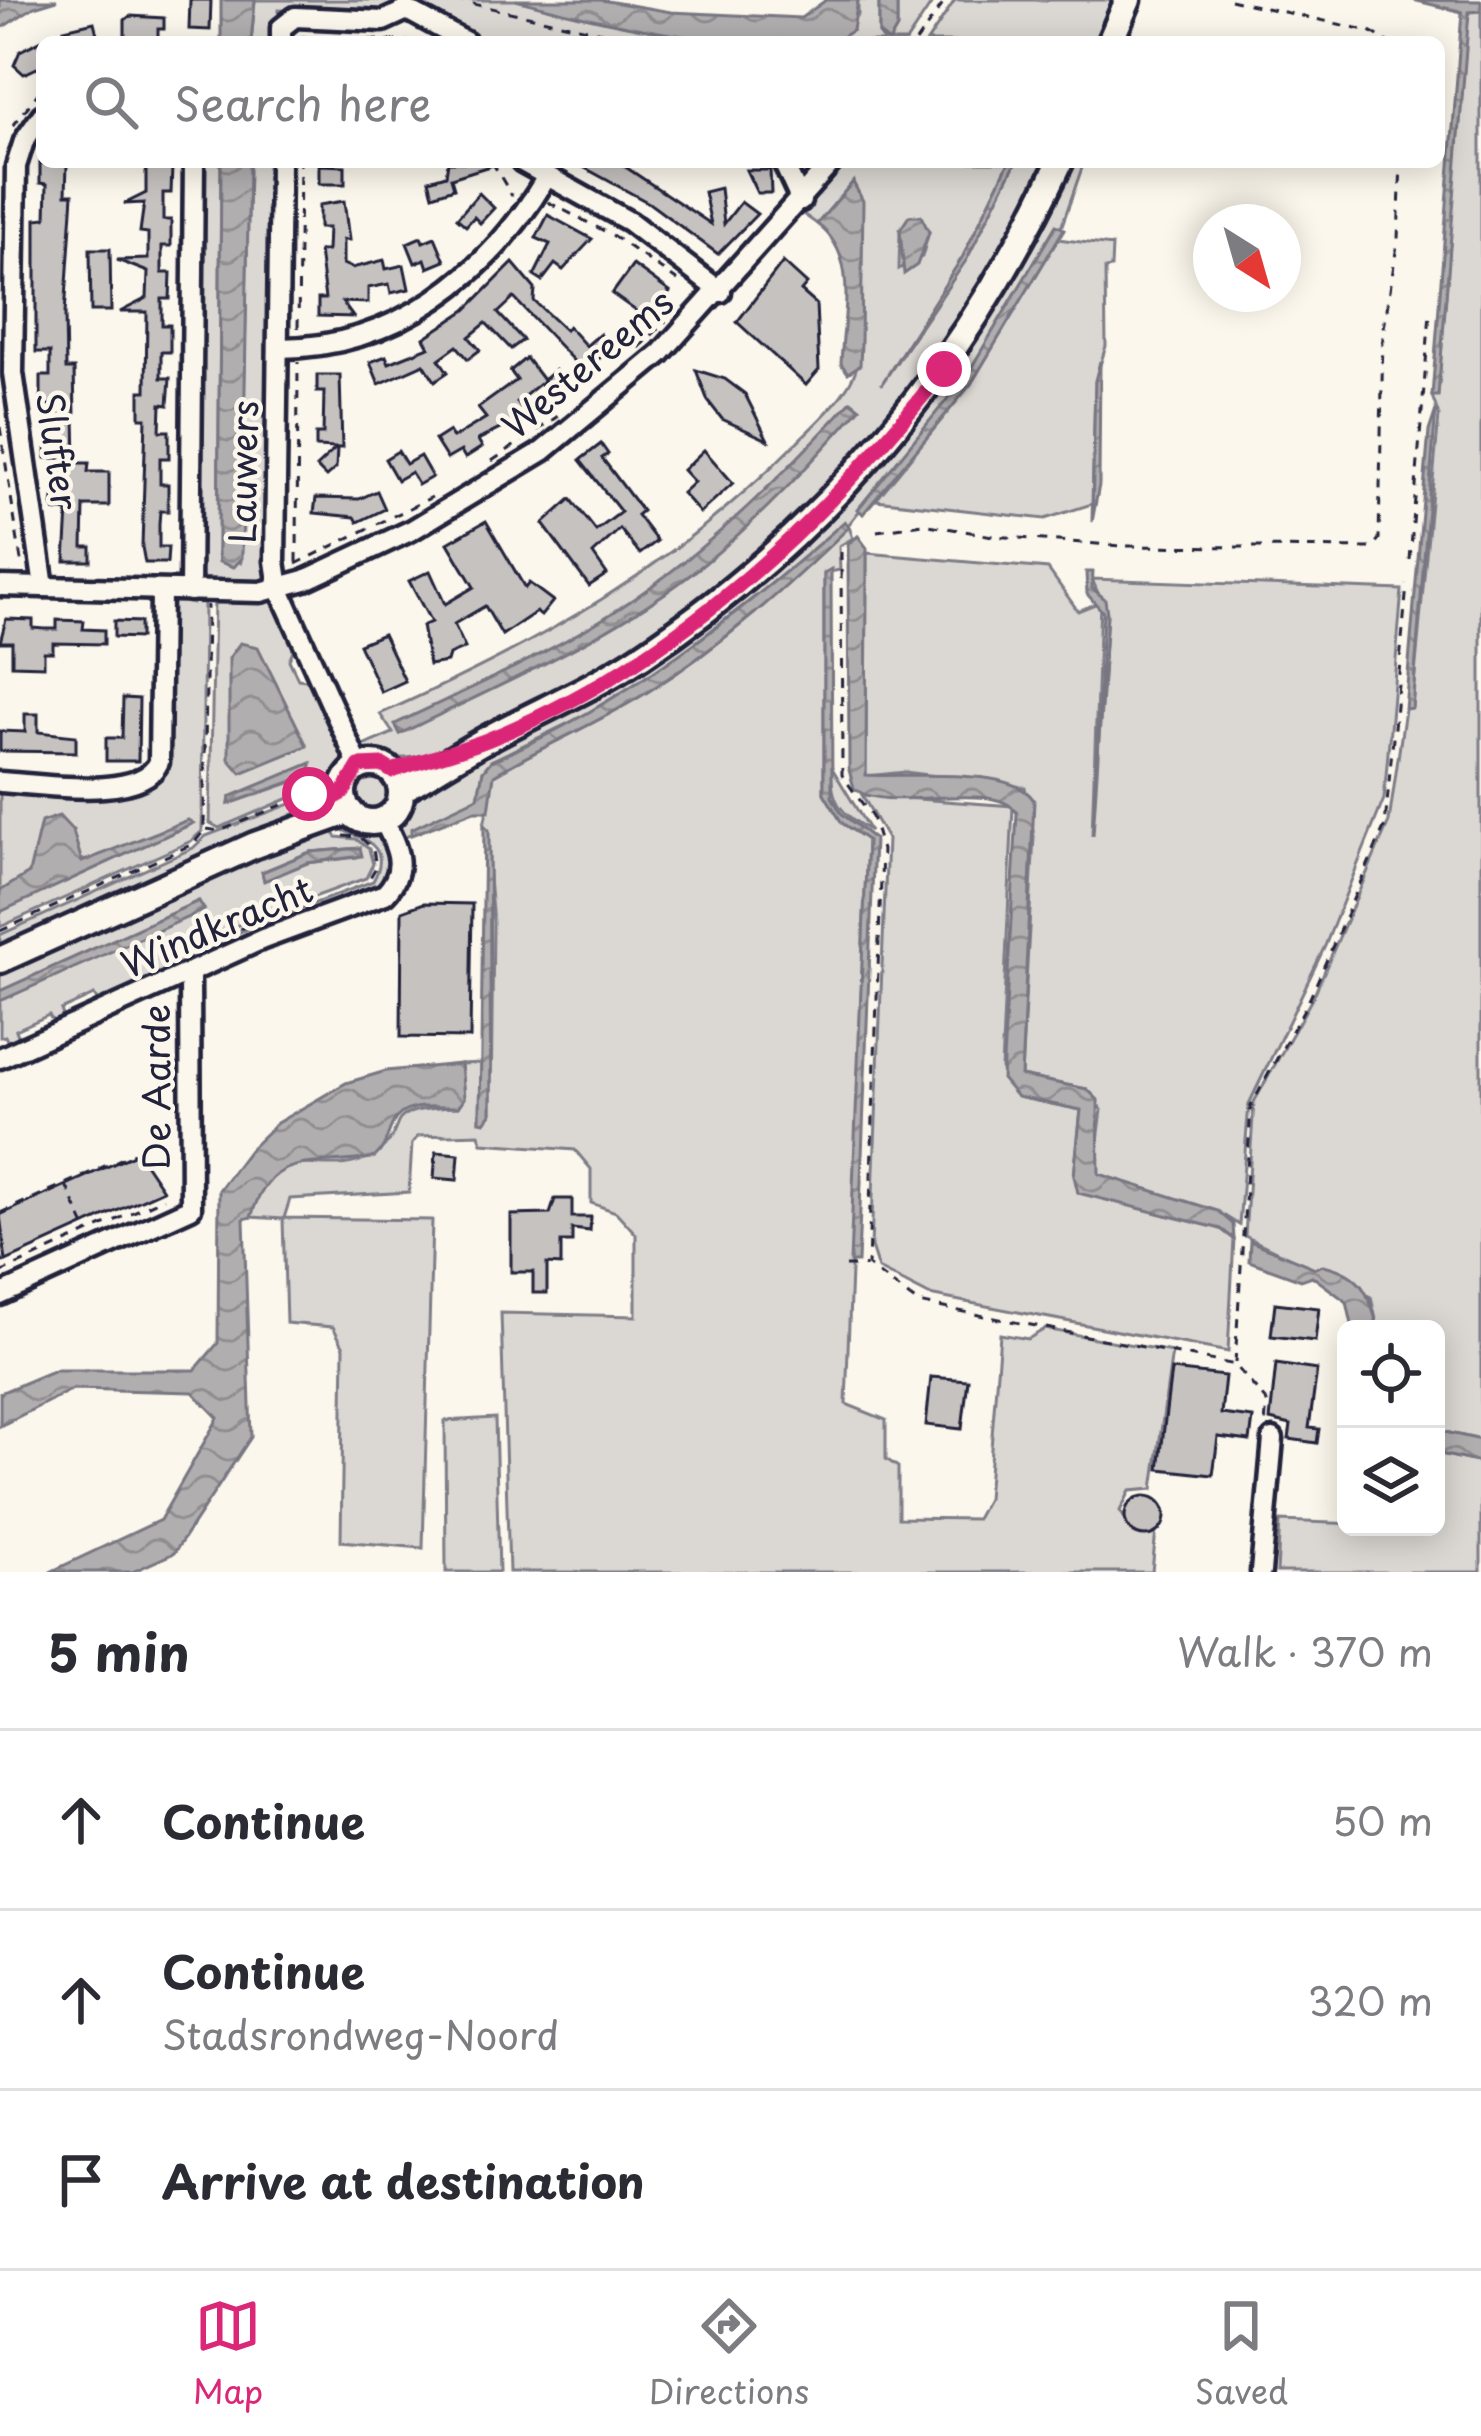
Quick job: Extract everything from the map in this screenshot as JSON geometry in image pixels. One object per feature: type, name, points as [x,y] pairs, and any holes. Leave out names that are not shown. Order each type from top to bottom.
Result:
[{"type":"main road","points":[[1113,36],[1128,0]]},
{"type":"main road","points":[[396,781],[578,695],[748,579],[842,491],[956,350],[995,292],[1057,168]]},
{"type":"main road","points":[[0,960],[335,807],[359,766],[382,765],[396,781],[399,802],[383,819],[371,822],[335,807]]},
{"type":"street","points":[[282,36],[286,21],[406,9],[455,36]]},
{"type":"street","name":"Slufter","points":[[35,587],[13,373],[16,166],[36,124]]},
{"type":"street","points":[[194,168],[198,591]]},
{"type":"street","name":"Lauwers","points":[[280,168],[278,579],[359,766]]},
{"type":"street","name":"Westereems","points":[[278,579],[412,530],[526,462],[610,398],[721,292],[630,223],[536,194],[525,168]]},
{"type":"street","points":[[786,168],[801,201]]},
{"type":"street","points":[[721,292],[827,168]]},
{"type":"street","points":[[280,348],[361,339],[404,321],[492,250],[536,194]]},
{"type":"street","points":[[0,586],[198,591],[278,579]]},
{"type":"street","points":[[0,782],[130,787],[154,773],[159,762],[161,591]]},
{"type":"street","name":"Windkracht","points":[[0,1058],[190,972],[385,894],[396,880],[400,859],[383,819]]},
{"type":"street","name":"De Aarde","points":[[0,1294],[191,1208],[190,972]]},
{"type":"street","points":[[1262,1572],[1273,1439]]},
{"type":"path","points":[[455,0],[620,36]]},
{"type":"path","points":[[920,36],[946,0]]},
{"type":"path","points":[[1230,0],[1377,36]]},
{"type":"path","points":[[495,168],[510,195],[536,194],[612,235],[678,281]]},
{"type":"path","points":[[878,531],[923,524],[993,536],[1122,546],[1372,548],[1379,539],[1382,334],[1399,239],[1401,168]]},
{"type":"path","points":[[632,355],[679,308]]},
{"type":"path","points":[[1409,560],[1430,313]]},
{"type":"path","points":[[489,463],[570,407]]},
{"type":"path","points":[[0,427],[7,493],[35,587]]},
{"type":"path","points":[[278,579],[439,493]]},
{"type":"path","points":[[841,552],[842,775],[872,818],[882,850],[868,1266]]},
{"type":"path","points":[[1235,1365],[1251,1106],[1310,998],[1385,826],[1407,585]]},
{"type":"path","points":[[0,932],[193,844],[205,828],[198,591]]},
{"type":"path","points":[[205,828],[226,829],[305,795],[316,796],[335,807],[339,835],[360,837],[375,854],[374,874],[360,886]]},
{"type":"path","points":[[190,972],[196,945],[263,920]]},
{"type":"path","points":[[0,1214],[134,1153]]},
{"type":"path","points":[[65,1184],[88,1233]]},
{"type":"path","points":[[0,1273],[164,1198]]},
{"type":"path","points":[[0,1255],[7,1270]]},
{"type":"path","points":[[845,1266],[868,1266],[918,1303],[1235,1365],[1267,1402],[1264,1437],[1273,1439]]},
{"type":"shaded area","points":[[255,0],[407,0],[396,13],[279,10],[277,36],[252,36]]},
{"type":"shaded area","points":[[422,0],[516,0],[653,31],[742,36],[469,36],[455,24],[425,12]]},
{"type":"shaded area","points":[[858,0],[879,0],[879,34],[835,36],[858,15]]},
{"type":"shaded area","points":[[897,0],[934,0],[910,36],[892,36]]},
{"type":"shaded area","points":[[955,0],[1119,0],[1104,36],[931,36]]},
{"type":"shaded area","points":[[1469,11],[1481,11],[1481,1440],[1445,1432],[1445,1320],[1376,1320],[1371,1297],[1245,1236],[1254,1102],[1314,995],[1389,822],[1405,709],[1412,707],[1439,416],[1432,396],[1438,395]]},
{"type":"shaded area","points":[[199,168],[221,168],[218,552],[241,563],[249,168],[275,168],[270,583],[197,579]]},
{"type":"shaded area","points":[[835,168],[1047,168],[951,336],[894,414],[831,485],[763,550],[688,610],[606,664],[480,732],[423,755],[384,757],[364,752],[360,747],[393,733],[380,714],[550,630],[652,566],[749,488],[841,396],[854,375],[859,347],[853,182],[817,224],[800,212]],"holes":[[[900,230],[929,232],[922,257],[899,269]]]},
{"type":"shaded area","points":[[1065,168],[1082,168],[1061,228],[1056,226],[967,375],[849,524],[668,664],[585,715],[491,761],[483,771],[478,797],[402,839],[397,826],[409,794],[581,702],[902,436],[1004,289]]},
{"type":"shaded area","points":[[1058,239],[1112,246],[1111,268],[1105,269],[1106,346],[1095,381],[1092,504],[1045,519],[876,500],[971,384]]},
{"type":"shaded area","points":[[849,527],[853,538],[839,546],[840,570],[824,573],[824,793],[842,823],[867,840],[846,1404],[886,1420],[886,1459],[898,1467],[898,1518],[976,1519],[987,1499],[1000,1334],[1028,1339],[1045,1329],[1172,1352],[1153,1489],[1130,1491],[1120,1511],[1135,1534],[1156,1530],[1152,1572],[509,1572],[501,1313],[636,1316],[636,1234],[616,1212],[591,1203],[591,1169],[575,1150],[482,1143],[479,1134],[418,1136],[412,1144],[409,1192],[290,1199],[284,1218],[432,1220],[423,1548],[341,1541],[344,1347],[333,1327],[286,1323],[283,1219],[251,1217],[262,1191],[274,1175],[288,1167],[353,1163],[371,1156],[385,1146],[403,1116],[458,1107],[464,1098],[461,1064],[481,1063],[480,1120],[491,1114],[493,922],[484,825],[494,775],[677,673],[754,614]]},
{"type":"shaded area","points":[[867,553],[1048,569],[1078,611],[1100,602],[1092,836],[1107,614],[1092,579],[1402,590],[1384,799],[1325,946],[1249,1104],[1239,1225],[1217,1211],[1099,1174],[1095,1164],[1102,1110],[1087,1089],[1021,1076],[1034,836],[1025,787],[905,772],[866,776]]},
{"type":"shaded area","points":[[214,597],[274,602],[294,648],[289,660],[298,679],[314,681],[346,758],[333,788],[321,799],[306,791],[219,828],[210,823]],"holes":[[[311,764],[310,776],[229,804],[230,797]]]},
{"type":"shaded area","points":[[176,598],[204,598],[202,831],[191,841],[0,927],[0,912],[192,824],[91,862],[76,858],[73,831],[25,878],[0,891],[0,789],[132,792],[160,777],[166,763],[170,604]]},
{"type":"shaded area","points":[[832,768],[870,831],[840,806]]},
{"type":"shaded area","points":[[372,774],[384,779],[389,791],[384,803],[372,808],[360,803],[355,791],[360,779]]},
{"type":"shaded area","points":[[862,795],[1013,806],[1001,1069],[1017,1097],[1081,1110],[1074,1176],[1221,1229],[1234,1239],[1228,1352],[929,1295],[878,1269],[871,1247],[887,839]]},
{"type":"shaded area","points":[[306,798],[316,802],[239,843],[0,950],[0,935],[193,848],[206,836]]},
{"type":"shaded area","points":[[351,822],[382,835],[392,866],[382,886],[222,949],[226,937],[373,881],[377,851],[337,828]]},
{"type":"shaded area","points":[[327,825],[337,837],[356,839],[369,849],[373,864],[366,878],[200,939],[189,948],[181,968],[100,1005],[94,995],[61,1010],[65,1021],[55,1026],[49,1015],[16,1030],[20,1041],[10,1046],[5,1036],[0,1037],[0,1001],[204,909],[198,901],[0,991],[0,968]],"holes":[[[360,848],[357,857],[307,863],[264,880],[262,872],[310,852]]]},
{"type":"shaded area","points":[[495,1418],[499,1572],[446,1572],[445,1421]]},
{"type":"shaded area","points":[[1445,1455],[1481,1463],[1481,1572],[1277,1572],[1280,1521],[1337,1523],[1337,1536],[1445,1536]]},
{"type":"water","points":[[0,0],[57,0],[34,7],[0,29]]},
{"type":"water","points":[[221,0],[255,0],[252,36],[221,36]]},
{"type":"water","points":[[516,0],[601,0],[671,12],[801,18],[826,0],[858,0],[853,30],[843,36],[683,36]]},
{"type":"water","points":[[879,0],[897,0],[897,28],[892,36],[879,34]]},
{"type":"water","points":[[1413,0],[1481,1],[1481,11],[1469,12],[1438,396],[1432,396],[1462,12]]},
{"type":"water","points":[[221,168],[249,168],[242,558],[234,567],[219,562]]},
{"type":"water","points":[[1006,168],[1013,168],[967,259],[881,385],[963,256]]},
{"type":"water","points":[[853,182],[863,201],[861,344],[860,365],[848,373],[841,364],[844,269],[830,237],[817,224]]},
{"type":"water","points":[[909,216],[921,216],[929,232],[917,265],[904,274],[900,230]]},
{"type":"water","points":[[1056,225],[1064,229],[971,384],[863,514],[858,509],[967,375]]},
{"type":"water","points":[[1100,361],[1099,485],[1092,522],[1095,381]]},
{"type":"water","points":[[851,401],[860,408],[785,489],[669,590],[557,657],[400,734],[395,724],[576,635],[670,572],[764,491]]},
{"type":"water","points":[[1436,410],[1412,708],[1405,709],[1429,431]]},
{"type":"water","points":[[845,521],[849,527],[825,550],[754,614],[677,673],[494,775],[489,811],[474,811],[411,835],[411,829],[478,797],[483,771],[491,761],[588,713],[678,655]]},
{"type":"water","points":[[858,536],[867,548],[866,775],[982,778],[1005,782],[1034,801],[1021,1076],[1087,1089],[1098,1100],[1099,1174],[1218,1211],[1233,1224],[1234,1239],[1221,1229],[1078,1193],[1074,1176],[1081,1110],[1017,1097],[1002,1079],[1017,813],[1005,803],[986,798],[889,799],[854,788],[849,770],[848,544]]},
{"type":"water","points":[[831,569],[832,797],[841,813],[874,839],[858,1262],[850,1262],[867,840],[842,823],[824,793],[824,573]]},
{"type":"water","points":[[1086,572],[1093,572],[1092,588],[1105,599],[1107,613],[1093,836],[1103,612],[1087,594]]},
{"type":"water","points":[[240,643],[258,647],[307,746],[241,773],[229,759],[229,658]]},
{"type":"water","points":[[311,763],[310,775],[229,804],[230,797]]},
{"type":"water","points":[[59,816],[73,831],[82,862],[188,820],[193,823],[0,912],[0,891],[29,873],[41,822]]},
{"type":"water","points":[[484,825],[489,830],[491,1114],[485,1122],[480,1121]]},
{"type":"water","points":[[360,848],[362,856],[307,863],[264,881],[262,872],[310,852]]},
{"type":"water","points":[[199,901],[204,910],[0,1001],[0,991]]},
{"type":"water","points":[[461,1064],[464,1098],[458,1107],[405,1111],[375,1157],[285,1170],[272,1179],[251,1217],[244,1219],[251,1437],[174,1553],[132,1572],[50,1572],[160,1520],[218,1418],[193,1392],[73,1389],[0,1426],[0,1393],[55,1370],[195,1370],[218,1343],[219,1190],[249,1150],[277,1123],[346,1083],[386,1071]]},
{"type":"water","points":[[1250,1241],[1315,1268],[1323,1265],[1346,1273],[1362,1286],[1375,1320],[1351,1320],[1347,1302],[1312,1276],[1301,1280],[1249,1261]]},
{"type":"water","points":[[1445,1432],[1481,1440],[1481,1463],[1445,1455]]},
{"type":"building","points":[[190,0],[211,0],[210,30],[189,29]]},
{"type":"building","points":[[130,16],[164,18],[164,29],[158,29],[158,36],[125,36],[125,20]]},
{"type":"building","points":[[94,22],[98,36],[66,36],[64,29]]},
{"type":"building","points":[[36,43],[36,68],[24,74],[14,65],[20,51]]},
{"type":"building","points":[[40,168],[67,168],[66,194],[73,194],[65,314],[66,369],[74,369],[76,463],[89,463],[88,472],[109,472],[109,506],[84,506],[83,547],[91,547],[91,561],[65,561],[68,511],[55,511],[52,505],[60,458],[46,458],[47,428],[56,428],[57,405],[41,405],[41,376],[50,376],[50,352],[36,352],[36,219],[46,218],[47,184],[40,183]]},
{"type":"building","points":[[146,168],[172,168],[171,193],[163,193],[163,220],[171,220],[171,246],[162,246],[162,273],[171,273],[170,299],[162,299],[162,325],[170,325],[170,352],[161,352],[161,378],[170,378],[168,405],[161,404],[160,431],[169,431],[169,458],[160,458],[160,484],[168,484],[168,511],[160,511],[159,524],[159,547],[168,547],[167,563],[145,563],[142,547],[146,418],[140,418],[140,391],[146,391],[147,312],[120,312],[147,298],[148,272],[117,260],[148,259],[148,233],[140,232],[144,203],[124,204],[146,193]]},
{"type":"building","points":[[319,168],[345,168],[345,184],[319,184]]},
{"type":"building","points":[[447,168],[483,168],[451,178],[454,188],[433,195],[429,180],[446,175]]},
{"type":"building","points":[[585,168],[627,168],[711,224],[704,192],[720,188],[724,224],[741,202],[757,214],[718,254],[649,203]]},
{"type":"building","points":[[746,170],[770,170],[771,193],[757,193]]},
{"type":"building","points":[[479,193],[494,208],[480,223],[474,217],[466,226],[457,218]]},
{"type":"building","points":[[344,201],[349,240],[343,240],[343,264],[352,268],[384,260],[386,269],[404,265],[409,289],[391,293],[389,284],[368,288],[368,303],[342,302],[353,317],[318,316],[318,299],[325,299],[319,251],[327,251],[328,228],[319,228],[319,205]]},
{"type":"building","points":[[548,215],[592,239],[563,270],[555,264],[542,281],[534,276],[550,244],[536,238]]},
{"type":"building","points":[[421,237],[423,242],[435,237],[445,261],[428,268],[425,259],[415,263],[407,243]]},
{"type":"building","points":[[90,249],[110,249],[111,311],[91,311]]},
{"type":"building","points":[[783,262],[807,284],[801,291],[816,304],[819,370],[806,385],[737,322]]},
{"type":"building","points":[[513,263],[535,289],[534,301],[565,330],[568,326],[586,346],[600,334],[611,348],[584,372],[514,298],[498,313],[523,340],[511,349],[486,323],[469,337],[480,350],[468,359],[457,346],[439,359],[448,372],[435,381],[424,364],[379,384],[370,362],[386,356],[389,363],[429,347],[424,338],[466,310]]},
{"type":"building","points":[[633,265],[670,292],[650,321],[612,294]]},
{"type":"building","points":[[526,358],[543,380],[555,370],[569,389],[557,398],[543,381],[517,402],[526,416],[478,440],[482,447],[465,458],[461,451],[447,459],[435,440],[449,431],[453,438],[486,418],[478,408],[517,380],[510,371]]},
{"type":"building","points":[[696,370],[725,379],[745,394],[768,440],[722,419],[708,401]]},
{"type":"building","points":[[317,375],[340,375],[342,448],[337,448],[336,468],[326,477],[316,467],[336,448],[316,447],[316,434],[323,434],[324,392],[317,392]]},
{"type":"building","points":[[601,444],[608,454],[602,458],[642,511],[637,515],[657,541],[640,554],[620,529],[593,554],[607,574],[589,586],[543,524],[571,499],[596,531],[621,512],[580,460]]},
{"type":"building","points":[[704,450],[733,483],[700,513],[682,493],[694,482],[683,470]]},
{"type":"building","points":[[398,451],[406,464],[420,456],[432,477],[418,485],[411,472],[397,480],[385,459]]},
{"type":"building","points":[[377,491],[385,509],[358,522],[355,517],[314,513],[316,498],[359,499]]},
{"type":"building","points":[[486,521],[525,588],[529,583],[553,601],[541,616],[536,612],[502,635],[485,606],[454,624],[465,648],[449,655],[447,662],[429,665],[422,626],[431,622],[409,581],[430,571],[445,604],[474,587],[448,543]]},
{"type":"building","points":[[6,619],[33,620],[33,628],[45,629],[57,629],[57,620],[84,621],[83,629],[104,630],[104,644],[53,643],[53,652],[44,652],[44,666],[12,665],[12,642],[0,642]]},
{"type":"building","points":[[114,621],[140,622],[140,638],[114,637]]},
{"type":"building","points":[[383,634],[405,681],[381,692],[359,644]]},
{"type":"building","points":[[123,698],[139,699],[138,761],[106,761],[106,738],[122,738]]},
{"type":"building","points":[[25,714],[38,714],[38,732],[76,736],[76,752],[0,751],[0,731],[25,732]]},
{"type":"building","points":[[424,903],[472,904],[470,1038],[401,1037],[402,911]]},
{"type":"building","points":[[436,1152],[459,1154],[457,1180],[434,1178]]},
{"type":"building","points":[[138,1153],[163,1190],[6,1261],[0,1215]]},
{"type":"building","points":[[555,1199],[572,1199],[572,1217],[591,1217],[590,1231],[572,1229],[572,1242],[561,1242],[561,1265],[547,1264],[547,1293],[533,1293],[533,1272],[511,1272],[511,1215],[550,1214]]},
{"type":"building","points":[[1275,1303],[1319,1308],[1315,1341],[1271,1336]]},
{"type":"building","points":[[1276,1364],[1317,1370],[1309,1428],[1319,1429],[1317,1443],[1289,1439],[1291,1425],[1270,1420]]},
{"type":"building","points":[[1171,1370],[1225,1376],[1221,1414],[1253,1418],[1250,1441],[1218,1437],[1213,1475],[1159,1469]]},
{"type":"building","points":[[931,1377],[968,1380],[962,1429],[926,1425]]},
{"type":"building","points":[[1145,1496],[1159,1502],[1165,1516],[1159,1530],[1145,1536],[1131,1530],[1125,1516],[1131,1502]]},
{"type":"route","points":[[309,794],[321,805],[343,793],[344,783],[359,766],[382,765],[392,771],[484,741],[578,695],[638,658],[785,547],[842,491],[944,369]]}]
